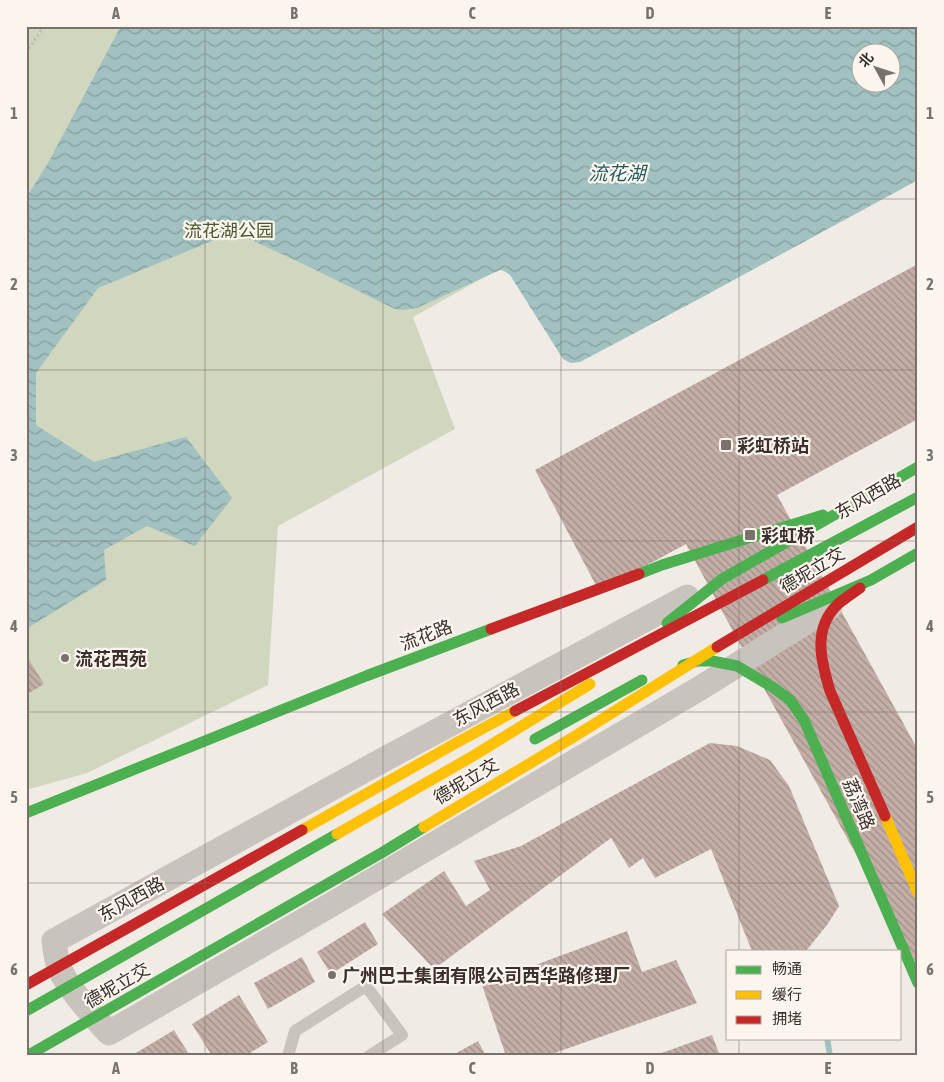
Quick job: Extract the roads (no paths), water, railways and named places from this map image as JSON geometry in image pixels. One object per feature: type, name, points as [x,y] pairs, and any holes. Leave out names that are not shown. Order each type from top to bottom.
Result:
[{"type":"main road","name":"东风西路","points":[[722,578],[918,467]]},
{"type":"main road","name":"德坭立交","points":[[26,985],[456,743],[918,497]]},
{"type":"main road","name":"流花路","points":[[26,813],[366,676],[662,565],[846,508]]},
{"type":"main road","name":"德坭立交","points":[[27,1056],[384,852],[572,738],[697,659],[918,527]]},
{"type":"main road","points":[[522,746],[660,670],[871,580],[918,553]]},
{"type":"main road","name":"德坭立交","points":[[26,1010],[473,756],[579,691],[605,674],[722,578]]},
{"type":"main road","name":"荔湾路","points":[[871,580],[833,608],[822,628],[819,648],[822,667],[830,691],[918,893]]},
{"type":"main road","name":"荔湾路","points":[[660,670],[698,661],[712,661],[737,666],[790,700],[804,720],[918,983]]},
{"type":"main road","name":"德坭立交","points":[[69,1005],[86,995]]},
{"type":"street","name":"东风西路","points":[[722,578],[399,751],[54,941],[58,965],[64,978],[75,993],[109,1033],[737,666]]},
{"type":"street","points":[[737,666],[871,580]]},
{"type":"lane","points":[[288,1056],[295,1031],[366,986],[402,1035],[369,1056]]},
{"type":"water","name":"流花湖","points":[[121,26],[918,26],[918,180],[580,362],[571,363],[563,359],[510,275],[500,270],[417,308],[395,309],[234,232],[98,288],[36,373],[36,425],[94,462],[186,437],[232,498],[195,546],[147,526],[104,550],[106,580],[26,629],[26,198],[48,163]]},
{"type":"waterway","points":[[827,1040],[830,1056]]},
{"type":"place","name":"彩虹桥站","points":[[726,445]]},
{"type":"place","name":"彩虹桥","points":[[750,535]]},
{"type":"place","name":"流花西苑","points":[[65,658]]},
{"type":"place","name":"广州巴士集团有限公司西华路修理厂","points":[[332,975]]},
{"type":"park label","name":"流花湖公园","points":[[229,230]]}]
